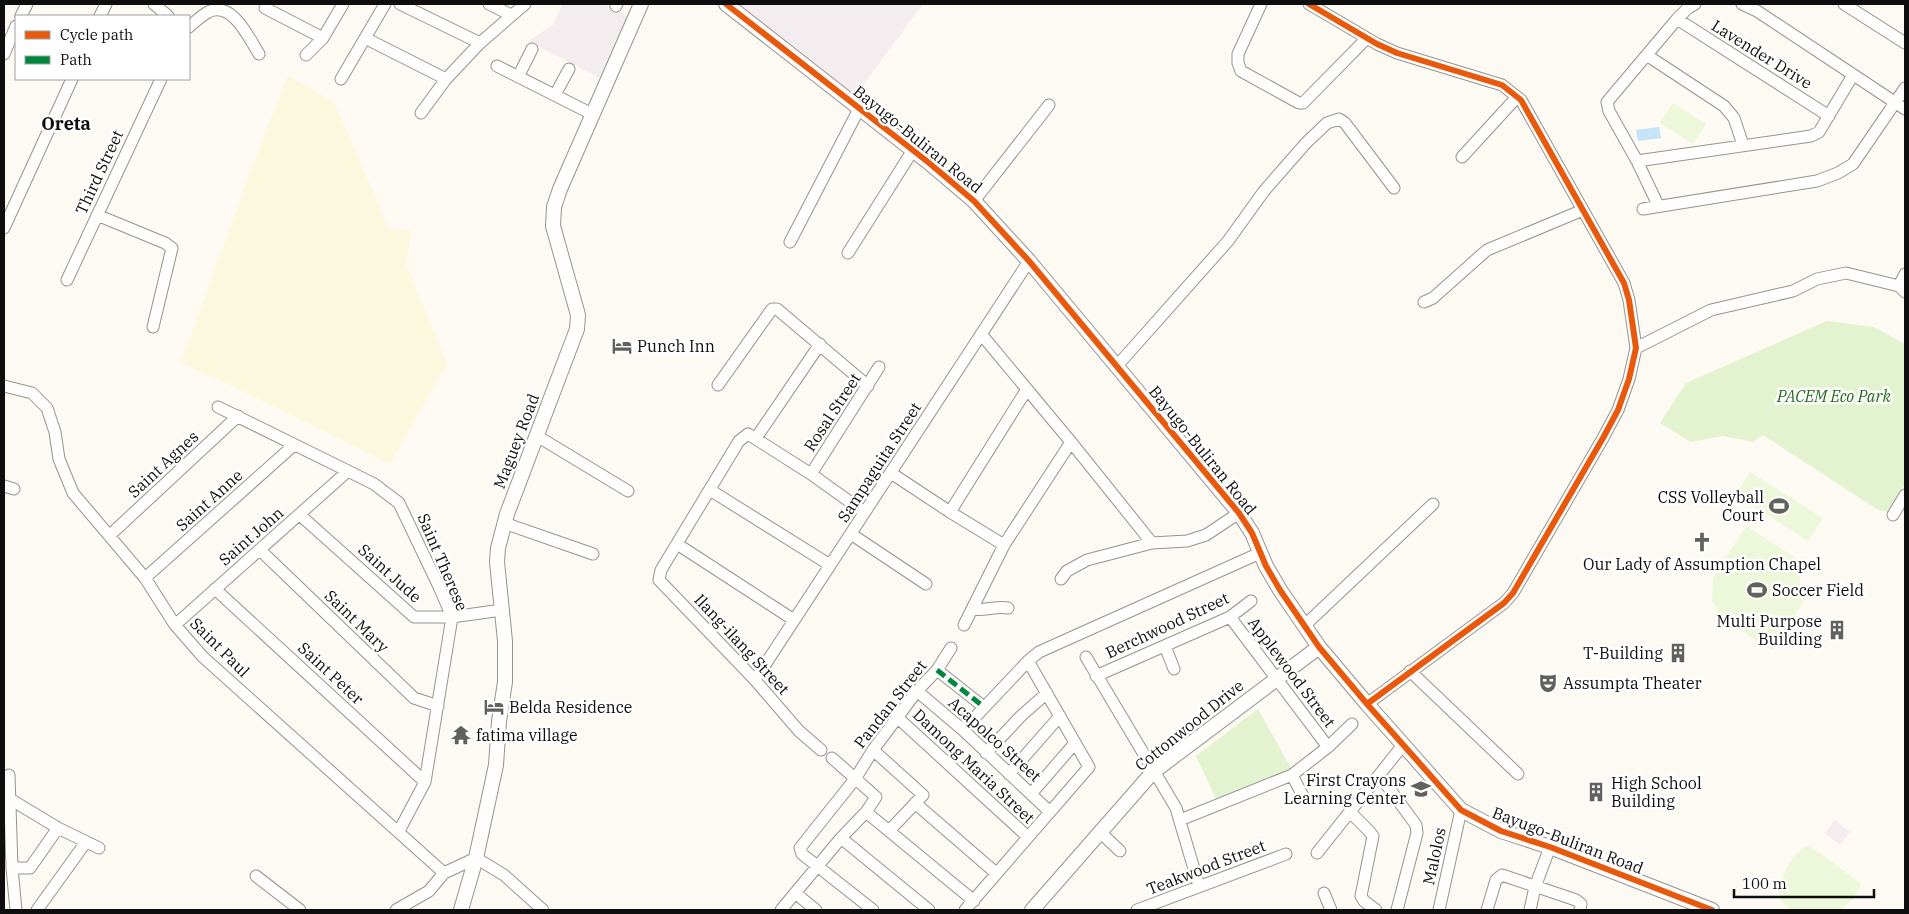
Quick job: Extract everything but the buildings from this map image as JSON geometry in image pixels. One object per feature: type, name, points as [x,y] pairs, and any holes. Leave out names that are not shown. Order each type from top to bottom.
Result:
[{"type":"street","points":[[154,4],[167,15]]},
{"type":"street","points":[[306,55],[323,38],[343,4]]},
{"type":"street","points":[[341,79],[385,4]]},
{"type":"street","points":[[400,4],[480,43]]},
{"type":"street","points":[[489,4],[511,16]]},
{"type":"street","points":[[421,113],[446,79],[480,43],[525,4]]},
{"type":"street","name":"Maguey Road","points":[[461,910],[476,858],[496,765],[499,721],[505,682],[505,641],[497,562],[498,548],[504,523],[577,329],[578,315],[553,226],[554,207],[592,114],[641,4]]},
{"type":"street","name":"Bayugo-Buliran Road","points":[[726,4],[913,150],[974,201],[1029,261],[1239,513],[1252,533],[1260,553],[1280,590],[1319,647],[1461,810],[1501,831],[1550,847],[1691,906],[1712,910]]},
{"type":"street","points":[[1261,4],[1238,54],[1238,63],[1241,71],[1299,103],[1303,103],[1367,38]]},
{"type":"street","points":[[1309,4],[1397,53],[1502,86],[1522,100],[1624,283],[1629,300],[1636,348],[1629,379],[1618,410],[1513,593],[1504,603],[1367,704]]},
{"type":"street","points":[[1658,205],[1637,161],[1609,111],[1607,102],[1648,56],[1677,19],[1695,4]]},
{"type":"street","points":[[1742,4],[1759,7],[1853,75],[1900,106]]},
{"type":"street","points":[[1846,4],[1905,43]]},
{"type":"street","points":[[266,6],[323,38]]},
{"type":"street","points":[[190,26],[210,11],[227,11],[236,19],[259,54]]},
{"type":"street","name":"Lavender Drive","points":[[1677,19],[1829,116]]},
{"type":"street","points":[[4,54],[15,28]]},
{"type":"street","points":[[365,38],[446,79]]},
{"type":"street","points":[[518,77],[532,49]]},
{"type":"street","points":[[1648,56],[1724,106],[1734,118],[1743,145]]},
{"type":"street","points":[[497,66],[592,114]]},
{"type":"street","points":[[555,95],[569,69]]},
{"type":"street","points":[[1637,161],[1811,136],[1819,132],[1853,75]]},
{"type":"street","points":[[4,228],[72,80]]},
{"type":"street","name":"Third Street","points":[[67,280],[161,80]]},
{"type":"street","points":[[1643,209],[1658,205],[1817,181],[1838,174],[1853,164],[1900,106],[1905,88]]},
{"type":"street","points":[[1462,157],[1517,97]]},
{"type":"street","points":[[974,201],[1049,106]]},
{"type":"street","points":[[790,242],[860,109]]},
{"type":"street","points":[[1116,367],[1228,241],[1264,191],[1306,143],[1328,122],[1340,120],[1345,123],[1394,188]]},
{"type":"street","points":[[848,253],[913,150]]},
{"type":"street","points":[[1424,302],[1433,298],[1487,250],[1583,210]]},
{"type":"street","points":[[97,215],[165,243],[172,248],[154,327]]},
{"type":"street","name":"Sampaguita Street","points":[[755,680],[1029,261]]},
{"type":"street","points":[[1636,348],[1711,310],[1793,291],[1817,279],[1846,273],[1902,289],[1905,274]]},
{"type":"street","points":[[718,385],[772,309],[777,309],[868,386]]},
{"type":"street","points":[[981,334],[1152,543]]},
{"type":"street","points":[[756,438],[820,344]]},
{"type":"street","name":"Rosal Street","points":[[811,474],[880,367]]},
{"type":"street","name":"Saint Paul","points":[[4,386],[32,393],[47,408],[55,432],[59,459],[73,494],[145,578],[175,625],[203,657],[444,873]]},
{"type":"street","points":[[950,512],[1027,389]]},
{"type":"street","name":"Saint Therese","points":[[218,406],[374,484],[399,503],[452,616],[425,782],[398,831]]},
{"type":"street","name":"Saint Agnes","points":[[110,535],[238,416]]},
{"type":"street","points":[[794,620],[677,544],[742,437],[748,434],[756,438],[864,512]]},
{"type":"street","points":[[537,436],[628,492]]},
{"type":"street","points":[[964,626],[1004,545],[1071,442]]},
{"type":"street","name":"Saint Anne","points":[[145,578],[294,445]]},
{"type":"street","name":"Saint John","points":[[175,625],[348,471]]},
{"type":"street","points":[[891,473],[1004,545]]},
{"type":"street","points":[[710,490],[830,564]]},
{"type":"street","points":[[1893,515],[1905,495]]},
{"type":"street","points":[[1304,626],[1433,504]]},
{"type":"street","points":[[1061,579],[1067,571],[1087,560],[1152,543],[1187,541],[1206,535],[1239,513]]},
{"type":"street","name":"Saint Jude","points":[[300,515],[414,617],[452,616],[502,610]]},
{"type":"street","points":[[504,523],[593,554]]},
{"type":"street","points":[[851,534],[926,584]]},
{"type":"street","name":"Ilang-ilang Street","points":[[677,544],[661,570],[659,580],[755,680],[799,731],[822,750]]},
{"type":"street","name":"Saint Mary","points":[[260,550],[414,698],[438,706]]},
{"type":"street","points":[[963,730],[1028,661],[1039,652],[1260,553]]},
{"type":"street","name":"Saint Peter","points":[[215,589],[425,782]]},
{"type":"street","name":"Berchwood Street","points":[[1096,676],[1230,617],[1252,601]]},
{"type":"street","points":[[972,609],[1008,608]]},
{"type":"street","name":"Applewood Street","points":[[1230,617],[1328,747]]},
{"type":"street","points":[[1165,646],[1174,669]]},
{"type":"street","name":"Cottonwood Drive","points":[[1032,910],[1154,772],[1319,647]]},
{"type":"street","name":"Pandan Street","points":[[872,910],[801,853],[800,846],[855,779],[873,750],[917,691],[937,670],[951,648]]},
{"type":"street","points":[[1086,657],[1176,808],[1199,886]]},
{"type":"street","points":[[965,910],[1089,767],[1028,661]]},
{"type":"street","points":[[937,670],[984,707]]},
{"type":"street","points":[[1410,671],[1518,774]]},
{"type":"street","name":"Acapolco Street","points":[[917,691],[963,730],[1050,812]]},
{"type":"street","points":[[986,753],[1021,716],[1047,693]]},
{"type":"street","points":[[1009,774],[1060,716]]},
{"type":"street","name":"Damong Maria Street","points":[[898,718],[1028,837]]},
{"type":"street","points":[[1180,820],[1292,775],[1328,747],[1352,724]]},
{"type":"street","points":[[1031,794],[1075,743]]},
{"type":"street","points":[[1317,853],[1403,745]]},
{"type":"street","points":[[873,750],[923,795],[889,831]]},
{"type":"street","points":[[781,910],[841,838],[866,812],[876,797],[832,758]]},
{"type":"street","points":[[1292,775],[1304,798]]},
{"type":"street","points":[[9,776],[12,868],[16,910]]},
{"type":"street","points":[[1380,776],[1416,826],[1416,833],[1397,910]]},
{"type":"street","points":[[10,798],[58,828],[99,848]]},
{"type":"street","points":[[916,803],[996,873]]},
{"type":"street","name":"Malolos","points":[[1439,910],[1461,810]]},
{"type":"street","points":[[866,812],[974,901]]},
{"type":"street","points":[[1350,812],[1373,836],[1361,896],[1364,901],[1376,910]]},
{"type":"street","points":[[12,868],[30,868],[58,828]]},
{"type":"street","points":[[1100,832],[1120,851]]},
{"type":"street","points":[[841,838],[929,910]]},
{"type":"street","points":[[37,910],[86,842]]},
{"type":"street","points":[[1530,910],[1550,847]]},
{"type":"street","name":"Teakwood Street","points":[[1138,910],[1286,854]]},
{"type":"street","points":[[396,910],[429,891],[444,873],[476,858],[504,875],[543,910]]},
{"type":"street","points":[[1487,910],[1496,880],[1500,876],[1505,875],[1576,900],[1581,904],[1580,910]]},
{"type":"street","points":[[256,876],[300,910]]},
{"type":"street","points":[[795,893],[816,910]]},
{"type":"street","points":[[1324,893],[1329,910]]},
{"type":"shaded area","points":[[563,4],[604,4],[631,18],[604,80],[528,41],[553,25]]},
{"type":"shaded area","points":[[737,4],[923,4],[855,96]]},
{"type":"shaded area","points":[[1835,820],[1850,832],[1840,845],[1825,833]]},
{"type":"green space","points":[[288,76],[334,102],[389,229],[411,231],[406,264],[447,364],[390,464],[224,382],[181,363],[255,159]]},
{"type":"green space","points":[[1673,103],[1706,124],[1693,144],[1660,123]]},
{"type":"green space","name":"PACEM Eco Park","points":[[1827,321],[1874,327],[1905,344],[1905,484],[1889,512],[1878,510],[1763,435],[1753,442],[1723,436],[1691,442],[1660,423],[1686,383]]},
{"type":"green space","name":"CSS Volleyball Court","points":[[1750,472],[1823,518],[1808,541],[1736,495]]},
{"type":"green space","name":"Soccer Field","points":[[1746,526],[1797,559],[1803,602],[1772,650],[1715,614],[1716,606],[1712,601],[1713,578]]},
{"type":"green space","points":[[1258,709],[1292,770],[1217,801],[1196,756]]},
{"type":"green space","points":[[1809,845],[1861,885],[1852,900],[1840,910],[1791,910],[1781,902],[1781,886],[1786,869],[1796,855]]},
{"type":"water","points":[[1659,127],[1661,138],[1638,141],[1636,130]]},
{"type":"marked path","points":[[937,670],[984,707]]},
{"type":"cycle path","points":[[726,4],[928,162],[974,201],[1029,261],[1239,513],[1252,533],[1266,566],[1280,590],[1319,647],[1461,810],[1501,831],[1550,847],[1712,910]]},
{"type":"cycle path","points":[[1309,4],[1377,44],[1397,53],[1502,85],[1521,100],[1624,283],[1629,300],[1636,348],[1629,379],[1618,410],[1513,593],[1504,603],[1367,704]]},
{"type":"place","name":"Punch Inn","points":[[622,346]]},
{"type":"place","name":"CSS Volleyball Court","points":[[1779,506]]},
{"type":"place","name":"Our Lady of Assumption Chapel","points":[[1702,542]]},
{"type":"place","name":"Soccer Field","points":[[1757,590]]},
{"type":"place","name":"Multi Purpose Building","points":[[1837,630]]},
{"type":"place","name":"T-Building","points":[[1678,653]]},
{"type":"place","name":"Assumpta Theater","points":[[1548,683]]},
{"type":"place","name":"Belda Residence","points":[[494,707]]},
{"type":"place","name":"fatima village","points":[[461,735]]},
{"type":"place","name":"First Crayons Learning Center","points":[[1421,789]]},
{"type":"place","name":"High School Building","points":[[1596,792]]},
{"type":"district","name":"Oreta","points":[[66,124]]}]
